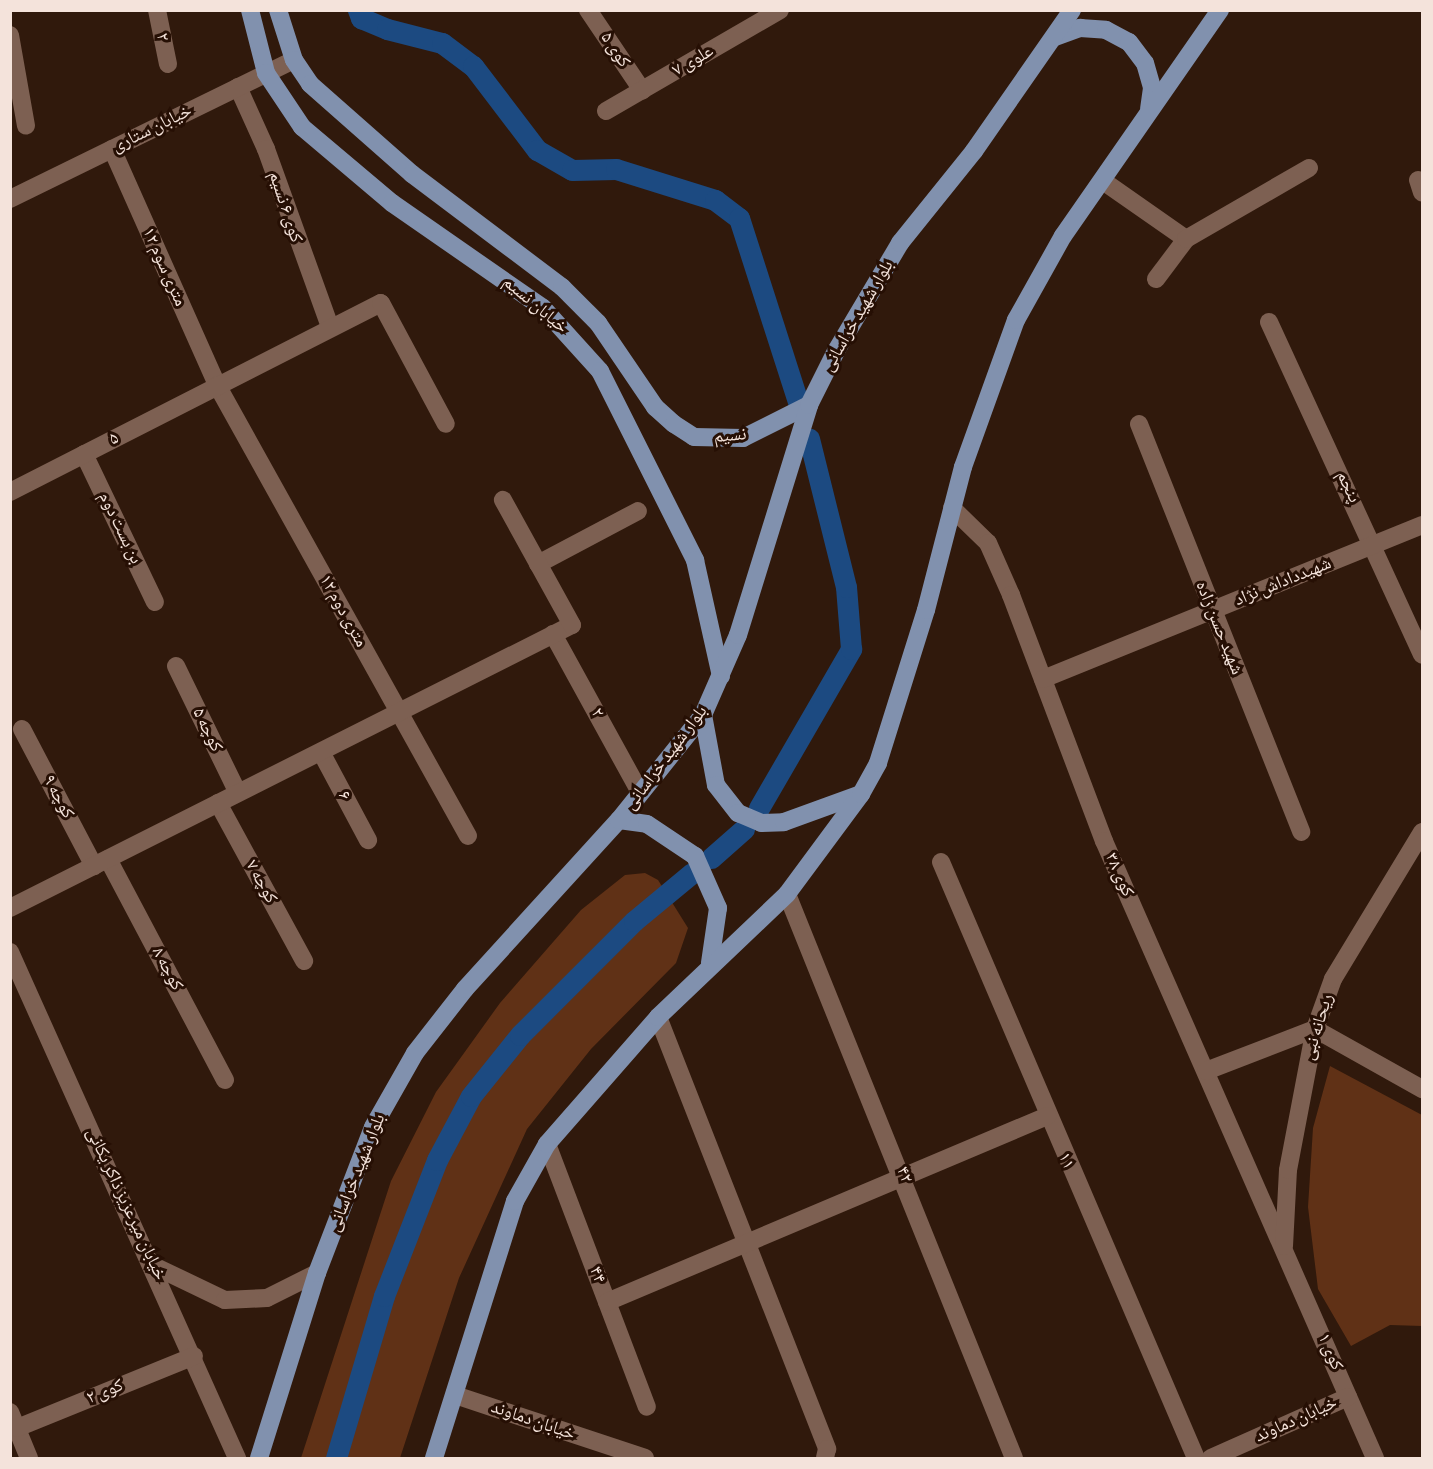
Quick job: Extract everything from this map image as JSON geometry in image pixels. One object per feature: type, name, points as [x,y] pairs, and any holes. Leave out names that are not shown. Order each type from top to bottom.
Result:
[{"type":"main road","name":"خیابان نسیم","points":[[250,10],[266,73],[302,127],[341,164],[543,308],[600,371],[695,560],[721,676]]},
{"type":"main road","name":"خیابان نسیم","points":[[278,10],[294,60],[331,105],[412,174],[562,286],[615,344],[655,407]]},
{"type":"main road","name":"بلوار شهید خراسانی","points":[[259,1458],[317,1273],[373,1127],[415,1053],[619,820],[703,715],[721,676],[769,544],[809,405],[900,243],[1055,37],[1072,10]]},
{"type":"main road","points":[[434,1458],[515,1201],[547,1144],[658,1017],[787,894],[861,794],[899,697],[952,508],[1017,320],[1063,236],[1220,10]]},
{"type":"main road","points":[[1055,37],[1080,28],[1106,30],[1129,42],[1145,63],[1152,88],[1149,114]]},
{"type":"main road","name":"نسیم","points":[[655,407],[694,437],[715,440],[744,438],[809,405]]},
{"type":"main road","points":[[703,715],[706,754],[717,785],[738,813],[761,823],[784,822],[861,794]]},
{"type":"main road","points":[[619,820],[647,824],[695,856],[718,908],[718,938],[710,965]]},
{"type":"street","name":"۲","points":[[157,10],[168,64]]},
{"type":"street","name":"کوی ۵","points":[[588,10],[642,90]]},
{"type":"street","name":"علوی ۷","points":[[606,111],[780,10]]},
{"type":"street","points":[[10,34],[26,126]]},
{"type":"street","name":"خیابان ستاری","points":[[10,199],[294,60]]},
{"type":"street","name":"کوی ۶ نسیم","points":[[238,87],[266,149],[330,327]]},
{"type":"street","name":"۱۲ متری سوم","points":[[112,149],[217,386]]},
{"type":"street","points":[[1156,279],[1186,238],[1309,168]]},
{"type":"street","points":[[1103,181],[1186,238]]},
{"type":"street","name":"۵","points":[[10,492],[381,303],[446,424]]},
{"type":"street","name":"پنجم","points":[[1269,322],[1375,544],[1422,654]]},
{"type":"street","name":"۱۲ متری دوم","points":[[217,386],[468,836]]},
{"type":"street","name":"شهید حسن زاده","points":[[1138,424],[1301,832]]},
{"type":"street","name":"بن بست دوم","points":[[84,454],[155,602]]},
{"type":"street","points":[[10,908],[572,625],[503,500]]},
{"type":"street","name":"کوی ۳۸","points":[[952,508],[988,543],[1104,841],[1284,1246]]},
{"type":"street","points":[[538,564],[638,511]]},
{"type":"street","name":"شهیدداداش نژاد","points":[[1043,680],[1422,525]]},
{"type":"street","name":"۲","points":[[553,634],[640,792]]},
{"type":"street","name":"کوچه ۵","points":[[176,666],[238,793]]},
{"type":"street","name":"کوچه ۹","points":[[22,729],[101,862]]},
{"type":"street","name":"۶","points":[[321,752],[368,840]]},
{"type":"street","name":"کوچه ۷","points":[[218,803],[304,962]]},
{"type":"street","name":"ریحانه نبی","points":[[1284,1246],[1288,1170],[1315,1029],[1333,980],[1422,831]]},
{"type":"street","name":"کوچه ۸","points":[[101,862],[225,1080]]},
{"type":"street","name":"۱۱","points":[[941,862],[1047,1116],[1196,1458]]},
{"type":"street","name":"۴۲","points":[[787,894],[904,1176],[1014,1458]]},
{"type":"street","name":"خیابان میرعزیز ذاکر یکانی","points":[[10,952],[156,1268],[237,1458]]},
{"type":"street","points":[[658,1017],[749,1242],[827,1449],[825,1458]]},
{"type":"street","points":[[1206,1071],[1315,1029],[1422,1089]]},
{"type":"street","points":[[607,1302],[1047,1116]]},
{"type":"street","name":"۴۴","points":[[547,1144],[647,1407]]},
{"type":"street","name":"کوی ۱","points":[[1284,1246],[1375,1458]]},
{"type":"street","points":[[156,1268],[225,1300],[267,1298],[317,1273]]},
{"type":"street","name":"کوی ۲","points":[[14,1420],[194,1356]]},
{"type":"street","name":"خیابان دماوند","points":[[455,1395],[645,1458]]},
{"type":"street","name":"خیابان دماوند","points":[[1210,1458],[1348,1396]]},
{"type":"street","points":[[14,1420],[29,1458]]},
{"type":"shaded area","points":[[645,873],[658,880],[688,928],[676,963],[591,1049],[527,1129],[459,1278],[400,1458],[301,1458],[391,1181],[436,1092],[500,1003],[581,910],[625,875]]},
{"type":"shaded area","points":[[1330,1066],[1422,1115],[1422,1326],[1390,1325],[1351,1346],[1318,1289],[1308,1207],[1313,1128]]},
{"type":"waterway","points":[[358,10],[361,18],[387,29],[442,43],[473,66],[537,150],[572,170],[616,169],[715,200],[739,218],[799,405]]},
{"type":"waterway","points":[[759,808],[851,649],[846,587],[809,439]]},
{"type":"waterway","points":[[711,858],[744,829]]},
{"type":"waterway","points":[[336,1458],[384,1296],[437,1160],[471,1096],[520,1035],[634,921],[692,873]]}]
